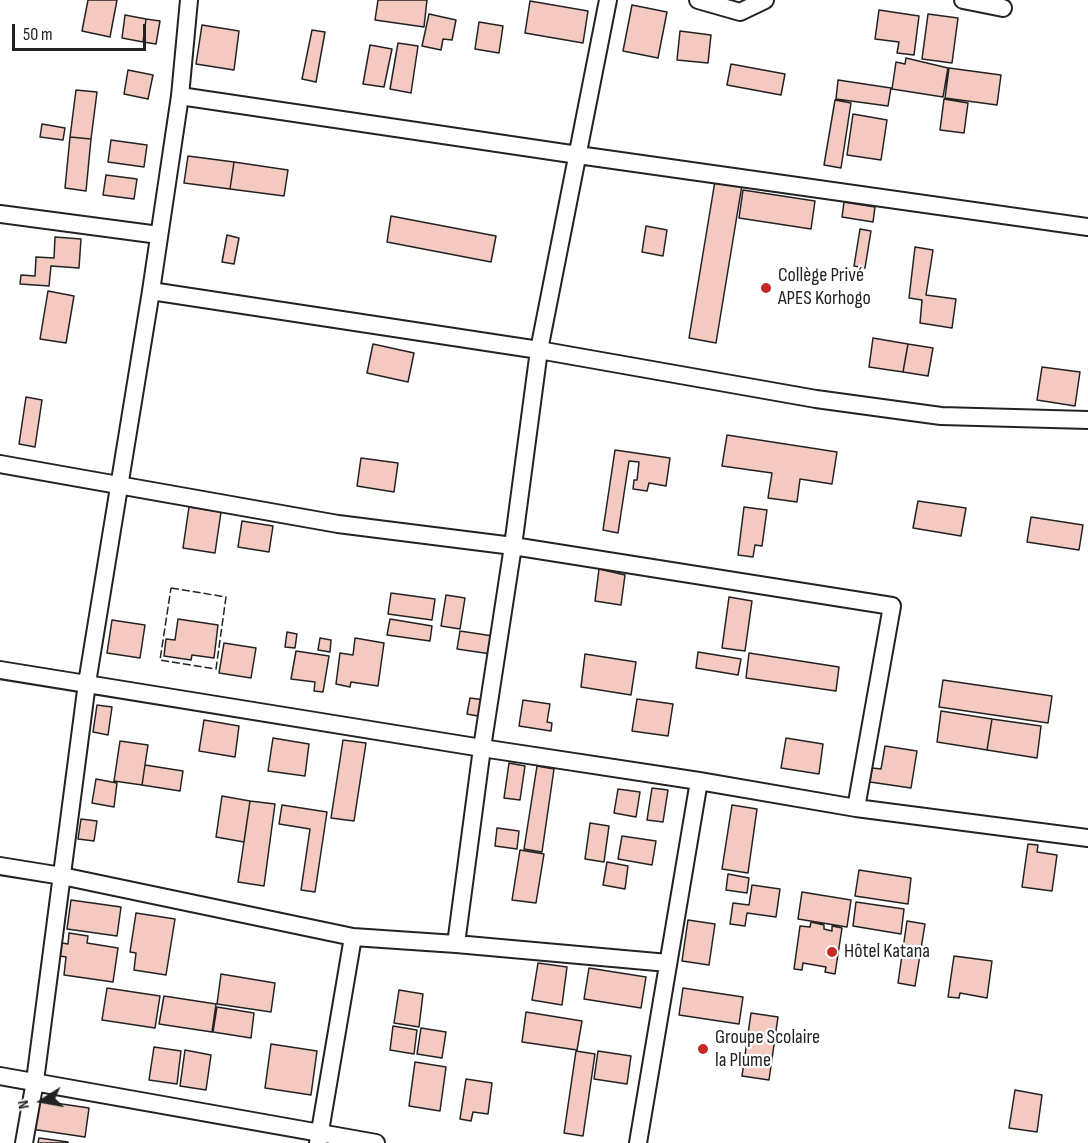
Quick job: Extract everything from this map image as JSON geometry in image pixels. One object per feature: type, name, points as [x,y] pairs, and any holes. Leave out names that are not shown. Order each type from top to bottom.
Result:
[{"type":"street","points":[[24,1143],[36,1081],[87,683],[151,291],[180,96],[189,0]]},
{"type":"street","points":[[456,944],[539,350],[608,0]]},
{"type":"street","points":[[698,0],[740,12],[765,0]]},
{"type":"street","points":[[963,0],[1003,8]]},
{"type":"street","points":[[180,96],[1088,227]]},
{"type":"street","points":[[0,214],[159,235]]},
{"type":"street","points":[[151,291],[539,350],[816,399],[941,416],[1088,420]]},
{"type":"street","points":[[0,464],[338,524],[513,546],[892,606],[856,808]]},
{"type":"street","points":[[0,670],[856,808],[1088,838]]},
{"type":"street","points":[[638,1143],[699,781]]},
{"type":"street","points":[[0,866],[62,876],[353,937],[668,963]]},
{"type":"street","points":[[319,1139],[353,937]]},
{"type":"street","points":[[0,1076],[36,1081],[319,1139],[376,1143]]},
{"type":"building","points":[[88,0],[117,0],[110,37],[82,31]]},
{"type":"building","points":[[378,0],[427,0],[424,27],[375,20]]},
{"type":"building","points":[[530,1],[588,11],[583,43],[525,33]]},
{"type":"building","points":[[632,5],[667,12],[658,58],[623,51]]},
{"type":"building","points":[[879,10],[919,16],[914,55],[897,53],[899,42],[875,39]]},
{"type":"building","points":[[429,14],[456,20],[452,40],[443,39],[441,50],[422,46]]},
{"type":"building","points":[[928,14],[958,18],[952,63],[922,59]]},
{"type":"building","points":[[125,15],[146,19],[143,42],[122,38]]},
{"type":"building","points":[[146,19],[160,21],[156,44],[143,42]]},
{"type":"building","points":[[479,22],[503,26],[499,53],[475,49]]},
{"type":"building","points":[[202,25],[239,31],[234,70],[196,64]]},
{"type":"building","points":[[312,30],[325,32],[316,82],[302,79]]},
{"type":"building","points":[[680,31],[711,35],[708,63],[677,60]]},
{"type":"building","points":[[398,43],[418,46],[411,93],[390,89]]},
{"type":"building","points":[[370,45],[392,49],[384,87],[363,84]]},
{"type":"building","points":[[906,58],[948,68],[943,97],[892,89],[896,62],[905,64]]},
{"type":"building","points":[[731,64],[785,74],[781,95],[727,85]]},
{"type":"building","points":[[949,68],[1001,75],[997,105],[945,98]]},
{"type":"building","points":[[128,70],[153,75],[148,99],[124,94]]},
{"type":"building","points":[[838,80],[891,88],[888,106],[836,99]]},
{"type":"building","points":[[76,90],[97,92],[91,139],[70,137]]},
{"type":"building","points":[[944,99],[968,103],[964,133],[940,130]]},
{"type":"building","points":[[835,100],[851,103],[841,168],[824,165]]},
{"type":"building","points":[[853,114],[887,120],[881,160],[847,155]]},
{"type":"building","points":[[42,124],[65,128],[63,140],[40,137]]},
{"type":"building","points":[[70,137],[91,139],[86,191],[65,188]]},
{"type":"building","points":[[111,140],[147,145],[144,167],[108,162]]},
{"type":"building","points":[[188,156],[234,162],[230,189],[184,183]]},
{"type":"building","points":[[234,162],[288,170],[284,196],[230,189]]},
{"type":"building","points":[[106,175],[137,179],[134,199],[103,195]]},
{"type":"building","points":[[715,181],[742,185],[716,343],[689,338]]},
{"type":"building","points":[[743,190],[815,201],[811,229],[739,218]]},
{"type":"building","points":[[844,202],[875,207],[873,222],[842,217]]},
{"type":"building","points":[[391,216],[496,236],[491,262],[387,242]]},
{"type":"building","points":[[646,226],[667,230],[663,256],[642,252]]},
{"type":"building","points":[[860,229],[871,231],[865,268],[854,266]]},
{"type":"building","points":[[227,235],[239,238],[234,264],[222,262]]},
{"type":"building","points":[[55,237],[81,239],[79,268],[51,266],[49,286],[20,284],[21,275],[35,276],[36,257],[54,258]]},
{"type":"building","points":[[915,247],[933,250],[926,295],[956,299],[952,328],[920,323],[922,300],[909,298]]},
{"type":"building","points":[[48,291],[74,296],[66,343],[40,339]]},
{"type":"building","points":[[873,338],[908,344],[903,372],[869,367]]},
{"type":"building","points":[[373,344],[414,353],[408,382],[367,373]]},
{"type":"building","points":[[908,344],[933,348],[928,376],[903,372]]},
{"type":"building","points":[[1042,367],[1080,372],[1075,406],[1037,400]]},
{"type":"building","points":[[26,397],[42,400],[35,447],[19,444]]},
{"type":"building","points":[[727,435],[837,452],[832,484],[800,479],[797,502],[768,498],[772,473],[722,466]]},
{"type":"building","points":[[615,450],[670,458],[666,486],[649,483],[647,491],[633,489],[634,480],[637,480],[639,462],[629,461],[618,533],[603,530]]},
{"type":"building","points":[[361,458],[398,463],[394,492],[357,486]]},
{"type":"building","points":[[918,501],[966,508],[961,536],[913,528]]},
{"type":"building","points":[[189,507],[221,512],[215,553],[183,548]]},
{"type":"building","points":[[744,507],[767,510],[762,546],[755,545],[753,557],[738,555]]},
{"type":"building","points":[[1031,517],[1083,525],[1079,550],[1027,542]]},
{"type":"building","points":[[242,521],[273,526],[269,552],[238,547]]},
{"type":"building","points":[[599,569],[625,575],[621,605],[595,601]]},
{"type":"building","points":[[391,593],[435,599],[432,620],[388,614]]},
{"type":"building","points":[[446,595],[465,598],[460,629],[441,626]]},
{"type":"building","points":[[729,597],[752,601],[745,651],[722,648]]},
{"type":"building","points":[[178,619],[218,625],[214,658],[192,655],[191,660],[164,656],[166,639],[175,640]]},
{"type":"building","points":[[390,619],[432,626],[430,641],[387,635]]},
{"type":"building","points":[[112,620],[145,625],[140,658],[107,653]]},
{"type":"building","points":[[460,631],[493,636],[491,654],[457,649]]},
{"type":"building","points":[[287,632],[297,634],[295,648],[285,647]]},
{"type":"building","points":[[320,638],[331,640],[330,652],[318,650]]},
{"type":"building","points":[[355,638],[384,643],[378,686],[351,682],[350,687],[336,684],[340,653],[353,655]]},
{"type":"building","points":[[224,643],[256,648],[251,678],[219,673]]},
{"type":"building","points":[[296,651],[329,656],[323,692],[314,691],[315,682],[291,679]]},
{"type":"building","points":[[698,652],[741,659],[738,675],[696,668]]},
{"type":"building","points":[[749,653],[839,667],[836,691],[746,678]]},
{"type":"building","points":[[585,654],[636,662],[631,695],[581,687]]},
{"type":"building","points":[[943,680],[1052,696],[1048,723],[939,707]]},
{"type":"building","points":[[470,698],[485,700],[483,717],[467,714]]},
{"type":"building","points":[[637,699],[673,704],[668,736],[632,731]]},
{"type":"building","points":[[523,700],[550,704],[547,722],[552,723],[551,731],[519,726]]},
{"type":"building","points":[[97,705],[112,707],[108,735],[93,732]]},
{"type":"building","points":[[941,711],[992,719],[987,750],[937,742]]},
{"type":"building","points":[[992,719],[1041,726],[1037,758],[987,750]]},
{"type":"building","points":[[204,720],[239,726],[235,757],[199,751]]},
{"type":"building","points":[[273,738],[309,744],[305,776],[268,771]]},
{"type":"building","points":[[786,738],[823,744],[819,774],[781,768]]},
{"type":"building","points":[[343,740],[366,743],[354,821],[331,818]]},
{"type":"building","points":[[120,741],[148,745],[142,785],[114,781]]},
{"type":"building","points":[[885,746],[917,751],[911,788],[870,782],[872,768],[881,769]]},
{"type":"building","points":[[509,763],[525,766],[520,800],[504,798]]},
{"type":"building","points":[[145,765],[183,771],[180,791],[142,785]]},
{"type":"building","points":[[537,766],[554,769],[542,852],[524,849]]},
{"type":"building","points":[[96,779],[117,783],[114,807],[92,803]]},
{"type":"building","points":[[652,788],[668,790],[663,822],[647,820]]},
{"type":"building","points":[[618,789],[640,792],[636,817],[614,813]]},
{"type":"building","points":[[222,796],[250,801],[244,842],[216,837]]},
{"type":"building","points":[[250,801],[275,804],[264,886],[238,882]]},
{"type":"building","points":[[282,805],[327,812],[315,892],[301,890],[310,829],[279,824]]},
{"type":"building","points":[[732,805],[757,809],[748,873],[722,869]]},
{"type":"building","points":[[81,819],[97,821],[94,841],[78,839]]},
{"type":"building","points":[[590,823],[609,826],[604,862],[585,859]]},
{"type":"building","points":[[497,828],[519,831],[517,849],[495,846]]},
{"type":"building","points":[[622,836],[656,841],[652,865],[618,859]]},
{"type":"building","points":[[1028,844],[1038,845],[1037,852],[1057,855],[1052,891],[1022,887]]},
{"type":"building","points":[[520,850],[544,854],[536,903],[512,900]]},
{"type":"building","points":[[607,862],[628,866],[625,889],[603,885]]},
{"type":"building","points":[[859,870],[911,878],[908,904],[855,896]]},
{"type":"building","points":[[728,874],[749,878],[747,893],[726,890]]},
{"type":"building","points":[[752,885],[780,889],[776,917],[747,913],[745,926],[730,924],[733,903],[749,905]]},
{"type":"building","points":[[802,892],[851,900],[847,927],[798,919]]},
{"type":"building","points":[[71,900],[121,907],[117,936],[67,929]]},
{"type":"building","points":[[856,902],[904,909],[901,934],[853,926]]},
{"type":"building","points":[[136,913],[175,919],[166,975],[134,970],[136,953],[130,952]]},
{"type":"building","points":[[688,920],[715,924],[709,965],[682,961]]},
{"type":"building","points":[[907,921],[925,924],[915,986],[898,983]]},
{"type":"building","points":[[811,922],[824,925],[824,929],[832,931],[832,926],[842,928],[835,974],[825,972],[826,967],[803,963],[802,970],[794,969],[800,926],[810,927]]},
{"type":"building","points":[[69,933],[88,936],[87,943],[118,948],[113,982],[64,975],[66,957],[60,956],[62,943],[68,944]]},
{"type":"building","points":[[954,956],[992,961],[987,998],[960,993],[959,998],[948,997]]},
{"type":"building","points":[[538,963],[567,967],[562,1005],[532,1000]]},
{"type":"building","points":[[589,968],[646,977],[641,1008],[584,999]]},
{"type":"building","points":[[221,974],[275,983],[271,1012],[217,1004]]},
{"type":"building","points":[[107,988],[160,996],[155,1028],[102,1020]]},
{"type":"building","points":[[683,988],[743,997],[739,1024],[679,1015]]},
{"type":"building","points":[[399,990],[423,994],[419,1027],[394,1023]]},
{"type":"building","points":[[164,996],[216,1004],[212,1032],[159,1024]]},
{"type":"building","points":[[217,1007],[254,1013],[251,1038],[213,1032]]},
{"type":"building","points":[[526,1012],[582,1021],[577,1050],[522,1042]]},
{"type":"building","points":[[751,1013],[778,1017],[769,1080],[742,1076]]},
{"type":"building","points":[[393,1026],[417,1030],[414,1054],[390,1050]]},
{"type":"building","points":[[421,1028],[446,1032],[442,1058],[417,1054]]},
{"type":"building","points":[[271,1044],[317,1051],[311,1095],[265,1088]]},
{"type":"building","points":[[154,1047],[181,1051],[177,1084],[149,1080]]},
{"type":"building","points":[[185,1050],[211,1055],[206,1090],[180,1086]]},
{"type":"building","points":[[576,1051],[595,1054],[583,1136],[564,1133]]},
{"type":"building","points":[[598,1051],[631,1056],[627,1084],[594,1079]]},
{"type":"building","points":[[415,1062],[446,1067],[440,1111],[409,1106]]},
{"type":"building","points":[[466,1079],[492,1083],[488,1114],[473,1112],[471,1121],[460,1119]]},
{"type":"building","points":[[1015,1090],[1042,1095],[1037,1132],[1009,1128]]},
{"type":"building","points":[[35,1100],[89,1108],[85,1137],[31,1129]]},
{"type":"building","points":[[39,1138],[68,1142],[68,1143],[38,1143]]},
{"type":"fence","points":[[171,588],[226,597],[216,669],[160,660],[171,588]]},
{"type":"place","name":"Collège Privé APES Korhogo","points":[[766,288]]},
{"type":"place","name":"Hôtel Katana","points":[[832,952]]},
{"type":"place","name":"Groupe Scolaire la Plume","points":[[703,1049]]}]
